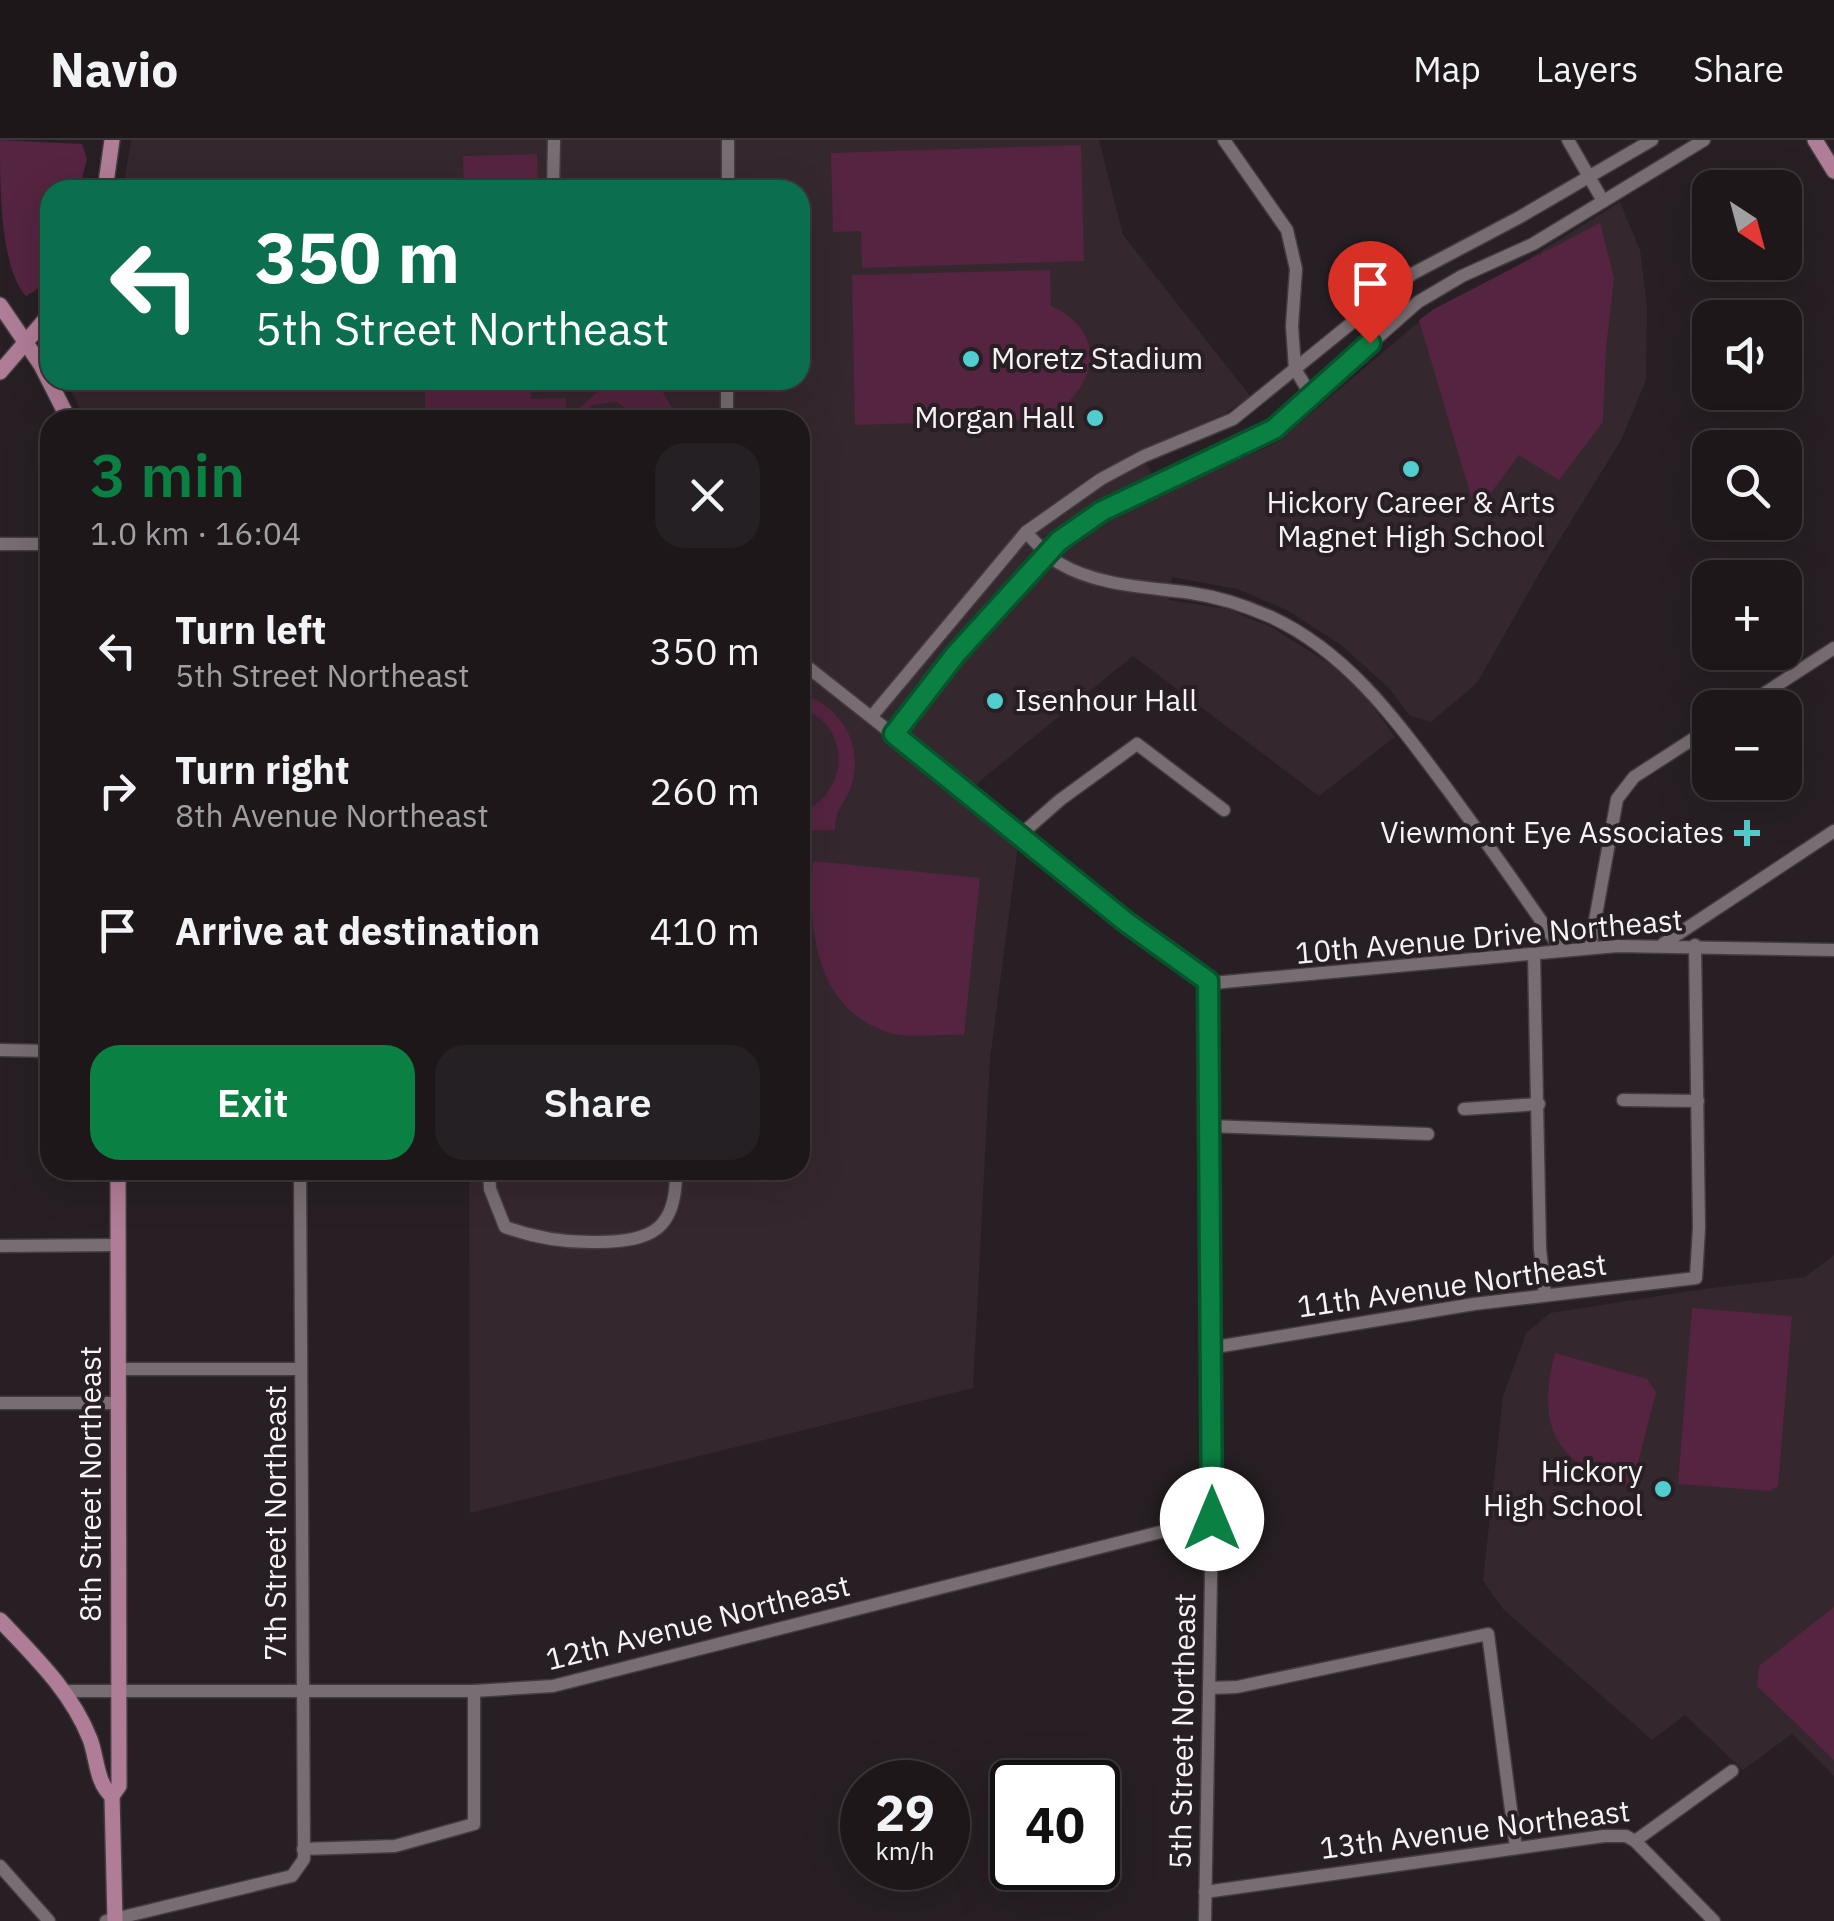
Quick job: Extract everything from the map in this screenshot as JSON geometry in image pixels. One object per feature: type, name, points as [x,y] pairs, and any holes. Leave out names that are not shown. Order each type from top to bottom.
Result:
[{"type":"main road","points":[[106,180],[112,140]]},
{"type":"main road","points":[[1815,140],[1834,171]]},
{"type":"main road","points":[[0,305],[40,364]]},
{"type":"main road","points":[[0,372],[40,326]]},
{"type":"main road","name":"8th Street Northeast","points":[[112,1796],[119,1786],[118,1180]]},
{"type":"main road","points":[[0,1620],[64,1691],[90,1740],[102,1788],[112,1796],[112,1920]]},
{"type":"street","points":[[553,180],[554,140]]},
{"type":"street","points":[[728,140],[728,180]]},
{"type":"street","points":[[1224,140],[1292,243],[1296,269],[1294,369],[1312,397]]},
{"type":"street","points":[[1568,140],[1603,200]]},
{"type":"street","points":[[872,716],[1026,532],[1116,472],[1234,419],[1412,274],[1652,140]]},
{"type":"street","points":[[894,734],[955,655],[1045,552],[1102,511],[1274,429],[1418,302],[1462,276],[1533,244],[1704,140]]},
{"type":"street","points":[[1026,532],[1060,564],[1090,576],[1243,606],[1283,623],[1333,656],[1362,682],[1406,734],[1562,951]]},
{"type":"street","points":[[0,544],[40,544]]},
{"type":"street","points":[[1770,690],[1834,648]]},
{"type":"street","points":[[810,669],[1018,836],[1208,981]]},
{"type":"street","points":[[1590,948],[1617,799],[1634,777],[1692,740]]},
{"type":"street","points":[[1018,836],[1060,800],[1138,744],[1224,810]]},
{"type":"street","points":[[1663,944],[1834,830]]},
{"type":"street","name":"10th Avenue Drive Northeast","points":[[1208,981],[1288,978],[1663,944],[1834,950]]},
{"type":"street","points":[[1624,1100],[1698,1101],[1695,945]]},
{"type":"street","points":[[1534,954],[1544,1294]]},
{"type":"street","name":"5th Street Northeast","points":[[1205,1921],[1212,1519],[1208,981]]},
{"type":"street","points":[[0,1050],[40,1051]]},
{"type":"street","name":"11th Avenue Northeast","points":[[1210,1348],[1544,1294],[1696,1278],[1698,1101]]},
{"type":"street","points":[[1464,1109],[1538,1104]]},
{"type":"street","points":[[1208,1126],[1428,1134]]},
{"type":"street","name":"7th Street Northeast","points":[[112,1920],[295,1874],[302,1862],[300,1180]]},
{"type":"street","points":[[490,1180],[504,1226],[540,1240],[582,1242],[642,1240],[660,1227],[677,1194],[676,1180]]},
{"type":"street","points":[[0,1246],[118,1246]]},
{"type":"street","points":[[118,1368],[301,1369]]},
{"type":"street","points":[[0,1403],[118,1403]]},
{"type":"street","name":"12th Avenue Northeast","points":[[64,1691],[532,1688],[569,1682],[1212,1519]]},
{"type":"street","points":[[1209,1688],[1237,1688],[1488,1634],[1516,1848]]},
{"type":"street","points":[[303,1849],[395,1846],[474,1824],[474,1690]]},
{"type":"street","name":"13th Avenue Northeast","points":[[1205,1892],[1604,1836],[1626,1836],[1635,1841],[1732,1772]]},
{"type":"street","points":[[1635,1841],[1714,1921]]},
{"type":"street","points":[[0,1866],[48,1921]]},
{"type":"shaded area","points":[[0,140],[82,144],[87,159],[82,180],[40,180],[40,284],[26,296],[11,266],[1,202]]},
{"type":"shaded area","points":[[131,140],[1099,140],[1123,235],[1251,397],[1224,414],[1140,450],[1161,494],[1276,443],[1434,309],[1509,271],[1620,202],[1640,250],[1647,307],[1646,380],[1621,440],[1477,683],[1431,722],[1410,716],[1389,688],[1341,645],[1287,610],[1237,589],[1172,577],[1169,600],[1227,609],[1269,626],[1329,663],[1360,689],[1395,737],[1319,796],[1133,656],[962,800],[1018,845],[990,1059],[973,1388],[470,1513],[469,1180],[810,1180],[810,410],[80,410],[71,390],[810,390],[810,180],[125,180]]},
{"type":"shaded area","points":[[1081,145],[1084,261],[862,268],[861,231],[833,232],[831,153]]},
{"type":"shaded area","points":[[537,154],[538,180],[464,180],[463,156]]},
{"type":"shaded area","points":[[1600,223],[1614,278],[1603,422],[1559,480],[1519,455],[1476,513],[1419,320]]},
{"type":"shaded area","name":"Moretz Stadium","points":[[1050,270],[1051,306],[1077,323],[1090,350],[1082,384],[1054,419],[855,425],[852,275]]},
{"type":"shaded area","points":[[425,390],[530,390],[531,399],[566,398],[566,410],[425,410]]},
{"type":"shaded area","points":[[600,390],[662,390],[673,410],[628,410],[617,402],[577,410]]},
{"type":"shaded area","points":[[810,697],[838,717],[855,757],[851,787],[838,812],[835,830],[810,830],[810,808],[829,791],[839,760],[829,729],[810,713]]},
{"type":"shaded area","points":[[813,861],[980,878],[964,1035],[894,1034],[867,1023],[847,1007],[832,988],[815,940]]},
{"type":"shaded area","name":"Hickory High School","points":[[1834,1255],[1834,1776],[1792,1734],[1743,1770],[1685,1715],[1652,1740],[1503,1609],[1483,1581],[1503,1396],[1526,1333],[1550,1313],[1805,1277]]},
{"type":"shaded area","points":[[1692,1308],[1792,1316],[1778,1486],[1770,1491],[1678,1484]]},
{"type":"shaded area","points":[[1555,1353],[1647,1379],[1656,1392],[1632,1487],[1586,1468],[1558,1441],[1548,1403]]},
{"type":"shaded area","points":[[1834,1607],[1834,1760],[1757,1686],[1759,1666]]},
{"type":"place","name":"Moretz Stadium","points":[[971,359]]},
{"type":"place","name":"Morgan Hall","points":[[1095,418]]},
{"type":"place","name":"Hickory Career & Arts Magnet High School","points":[[1411,469]]},
{"type":"place","name":"Isenhour Hall","points":[[995,701]]},
{"type":"place","name":"Viewmont Eye Associates","points":[[1747,833]]},
{"type":"place","name":"Hickory High School","points":[[1663,1489]]},
{"type":"route","points":[[1212,1519],[1208,981],[1126,922],[894,734],[955,655],[1045,552],[1102,511],[1274,429],[1370,343]]}]
